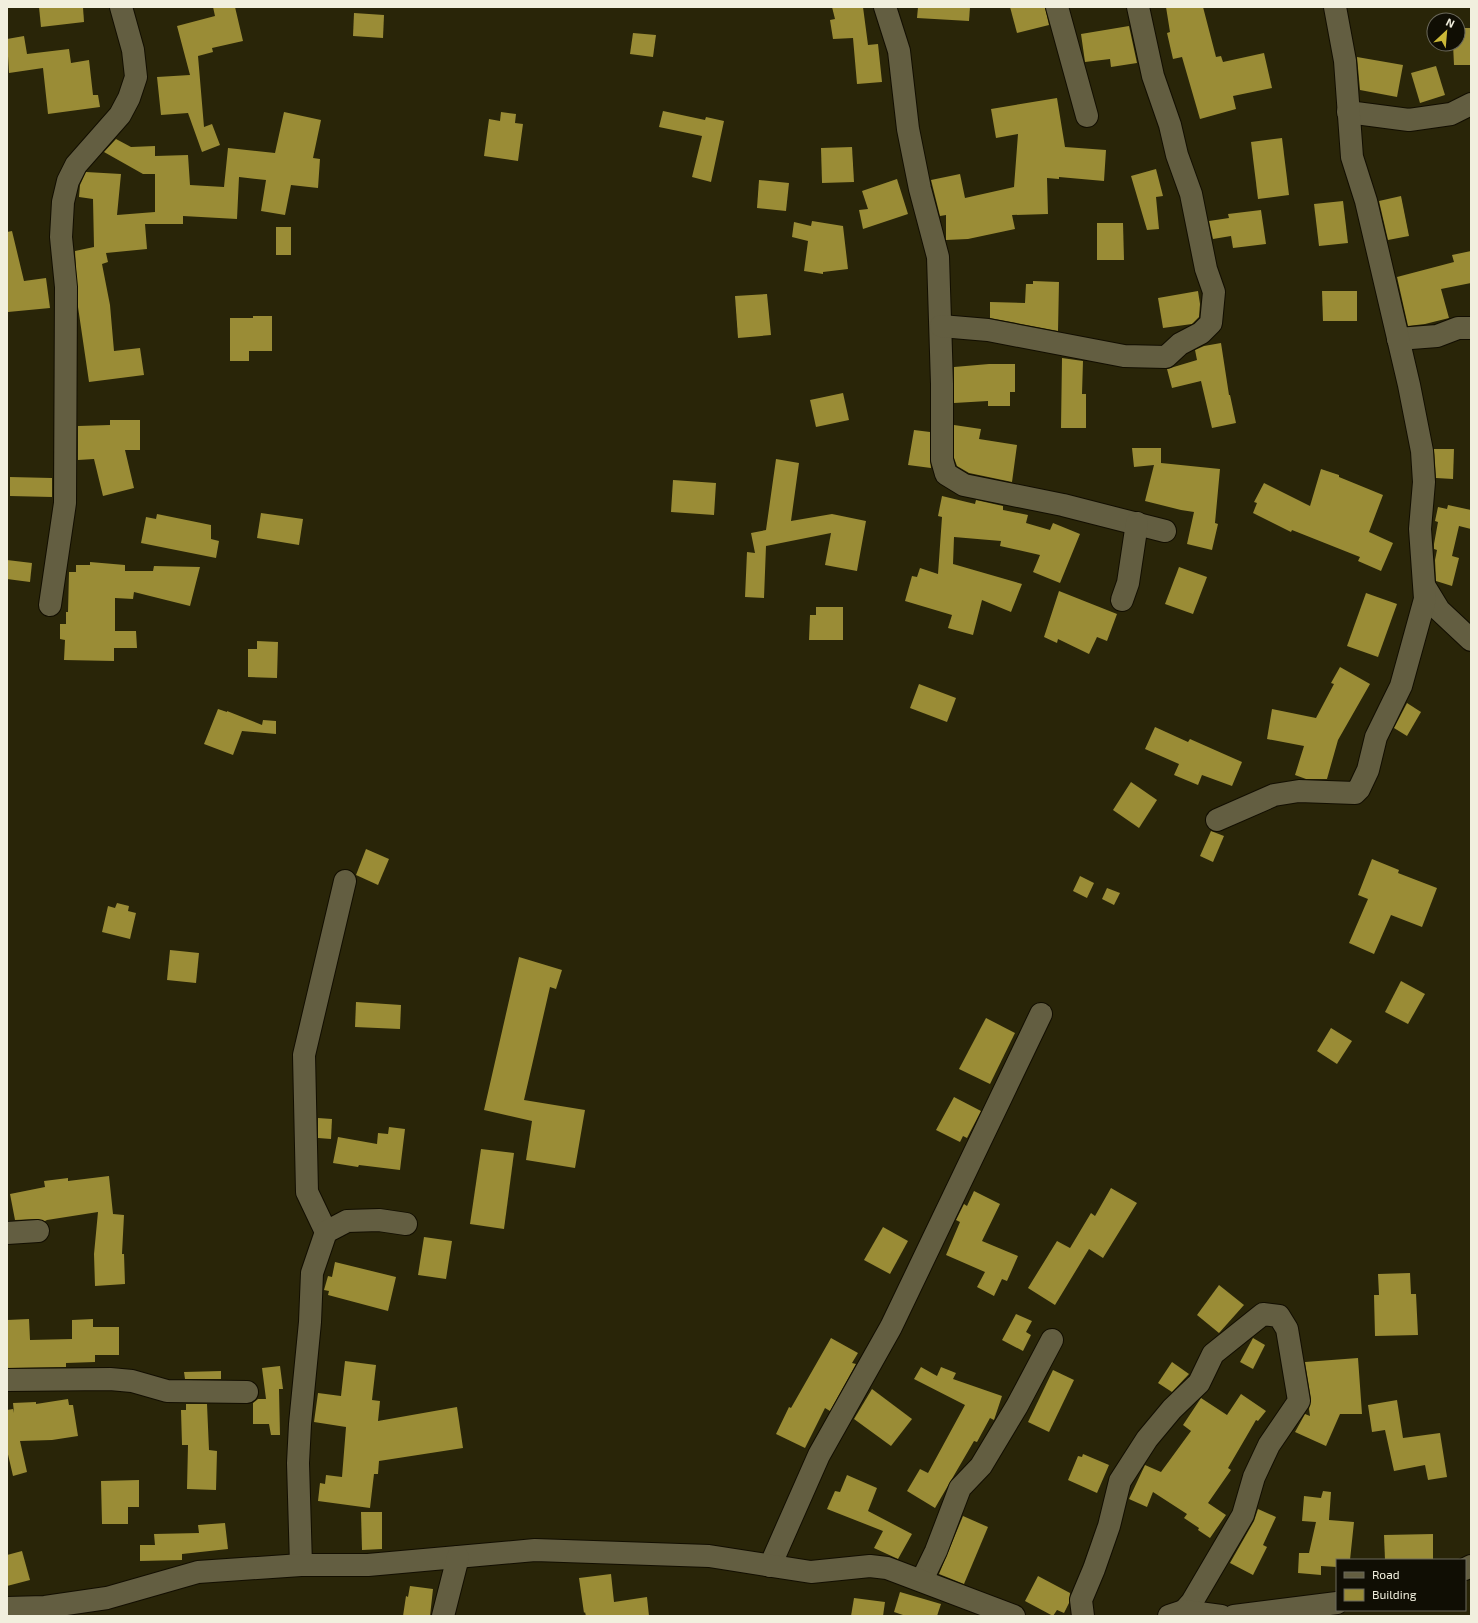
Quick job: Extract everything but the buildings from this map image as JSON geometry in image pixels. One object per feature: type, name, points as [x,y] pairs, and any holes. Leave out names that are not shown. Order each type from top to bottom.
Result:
[{"type":"street","points":[[50,605],[65,503],[66,287],[61,236],[62,202],[68,181],[76,165],[120,115],[129,98],[136,77],[133,50],[121,7]]},
{"type":"street","points":[[885,7],[899,51],[908,129],[920,189],[938,256],[941,326],[942,460],[946,474],[964,485],[1063,505],[1166,531]]},
{"type":"street","points":[[1057,7],[1087,116]]},
{"type":"street","points":[[941,326],[988,330],[1124,356],[1166,357],[1180,344],[1201,333],[1211,323],[1214,292],[1206,269],[1196,211],[1177,155],[1170,125],[1153,76],[1138,7]]},
{"type":"street","points":[[1217,820],[1274,796],[1299,791],[1355,793],[1359,789],[1368,770],[1376,737],[1401,686],[1425,599],[1420,529],[1424,482],[1422,451],[1366,201],[1352,157],[1345,61],[1335,7]]},
{"type":"street","points":[[1348,112],[1408,120],[1451,114],[1471,104]]},
{"type":"street","points":[[1398,339],[1437,336],[1458,328],[1471,328]]},
{"type":"street","points":[[1122,600],[1128,583],[1137,523]]},
{"type":"street","points":[[1425,587],[1439,610],[1471,640]]},
{"type":"street","points":[[326,1232],[307,1192],[304,1056],[345,880]]},
{"type":"street","points":[[770,1566],[819,1455],[891,1327],[1041,1014]]},
{"type":"street","points":[[301,1565],[298,1462],[300,1424],[310,1322],[312,1273],[326,1232],[347,1221],[379,1220],[406,1224]]},
{"type":"street","points":[[7,1233],[38,1231]]},
{"type":"street","points":[[1083,1616],[1081,1600],[1109,1526],[1120,1481],[1147,1439],[1172,1410],[1199,1383],[1213,1354],[1263,1314],[1279,1316],[1287,1329],[1299,1401],[1269,1445],[1254,1477],[1243,1515],[1192,1602],[1177,1614]]},
{"type":"street","points":[[922,1580],[936,1551],[960,1488],[984,1460],[1017,1406],[1052,1340]]},
{"type":"street","points":[[7,1380],[110,1378],[132,1381],[167,1391],[247,1392]]},
{"type":"street","points":[[7,1608],[45,1608],[107,1598],[198,1572],[301,1565],[368,1565],[535,1550],[709,1556],[811,1572],[870,1566],[887,1568],[1014,1616]]},
{"type":"street","points":[[442,1616],[458,1557]]},
{"type":"street","points":[[1234,1616],[1336,1603]]},
{"type":"street","points":[[1177,1614],[1221,1616]]}]
